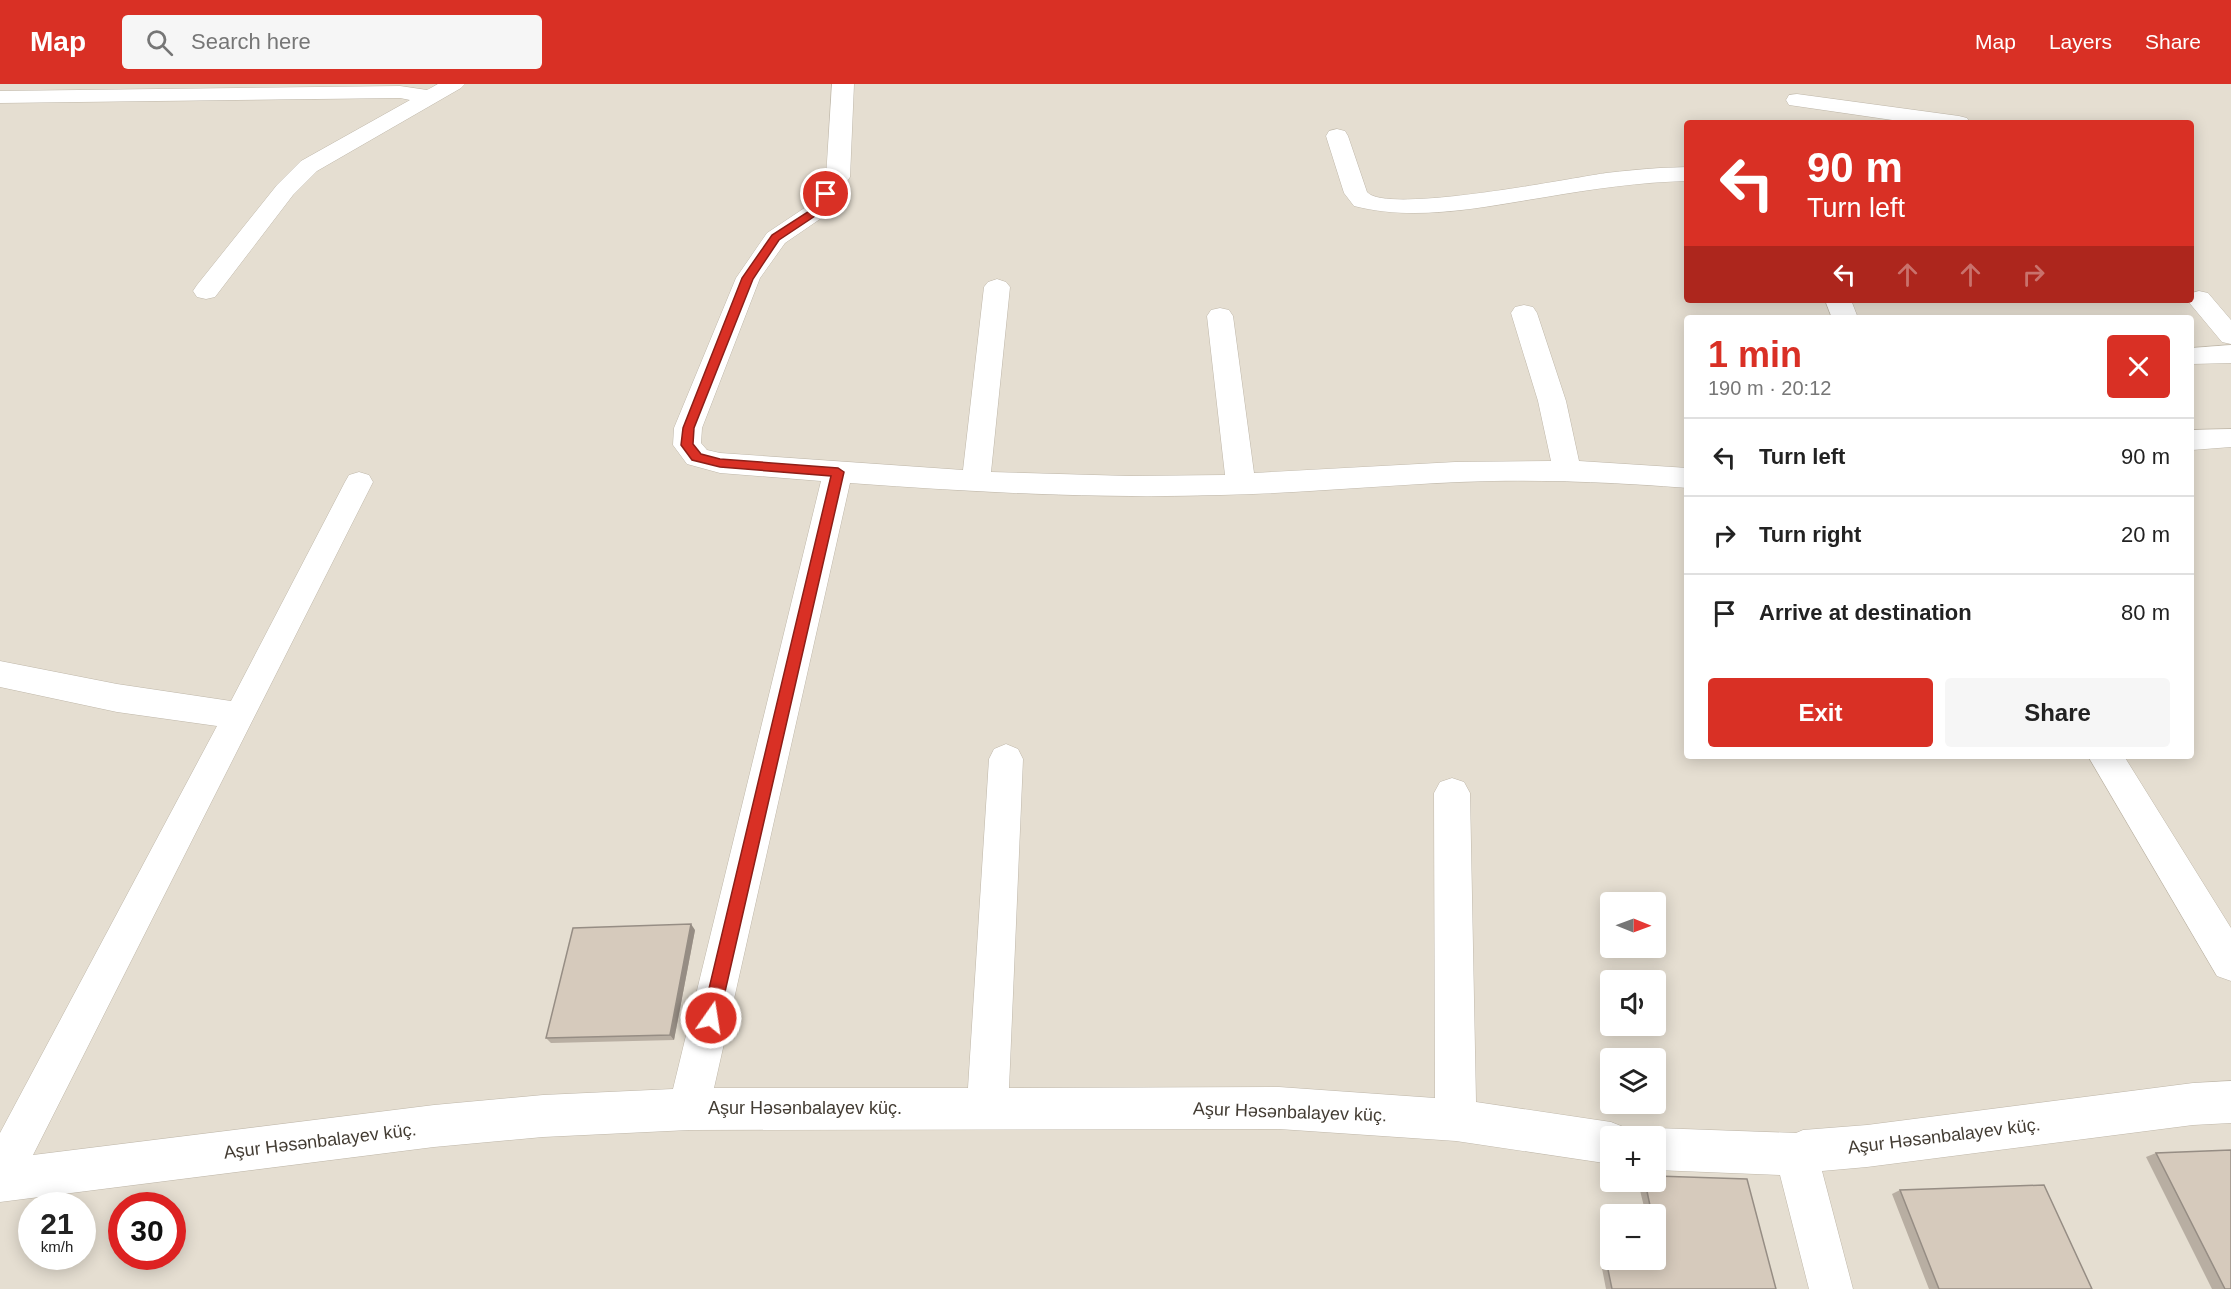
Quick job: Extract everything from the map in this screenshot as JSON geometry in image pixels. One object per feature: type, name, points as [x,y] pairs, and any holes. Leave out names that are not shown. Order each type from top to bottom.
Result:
[{"type":"street","points":[[206,291],[285,190],[309,166],[454,84]]},
{"type":"street","points":[[843,84],[838,177],[815,212],[776,238],[747,278],[688,428],[687,445],[697,457],[720,463],[976,482],[1140,487],[1492,471],[1617,472],[1684,478]]},
{"type":"street","points":[[1800,120],[1792,89],[1944,120]]},
{"type":"street","points":[[0,97],[400,92],[428,97]]},
{"type":"street","points":[[1337,136],[1356,193],[1362,201],[1386,207],[1437,205],[1506,197],[1624,177],[1684,174]]},
{"type":"street","points":[[976,482],[997,287]]},
{"type":"street","points":[[2199,299],[2231,336]]},
{"type":"street","points":[[1524,313],[1552,401],[1567,471]]},
{"type":"street","points":[[1220,316],[1240,484]]},
{"type":"street","points":[[2194,356],[2231,354]]},
{"type":"street","points":[[2194,440],[2230,438]]},
{"type":"street","points":[[689,1109],[838,472]]},
{"type":"street","points":[[0,1176],[240,716],[359,482]]},
{"type":"street","points":[[0,674],[117,698],[240,716]]},
{"type":"street","points":[[987,1108],[1006,759]]},
{"type":"street","points":[[2107,759],[2231,963]]},
{"type":"street","points":[[1452,793],[1456,1120]]},
{"type":"street","name":"Aşur Həsənbalayev küç.","points":[[1666,1149],[1796,1154],[1803,1151],[1867,1146],[2193,1104],[2231,1102]]},
{"type":"street","name":"Aşur Həsənbalayev küç.","points":[[0,1181],[434,1126],[543,1116],[689,1109],[1279,1108],[1456,1120],[1600,1141]]},
{"type":"street","points":[[1796,1154],[1831,1289]]},
{"type":"shaded area","points":[[0,84],[2231,84],[2231,1289],[0,1289]]},
{"type":"building","points":[[691,924],[670,1035],[546,1038],[573,928]]},
{"type":"building","points":[[2231,1150],[2231,1289],[2225,1289],[2156,1153]]},
{"type":"building","points":[[1666,1176],[1747,1179],[1776,1289],[1612,1289],[1608,1270],[1666,1270],[1666,1204],[1650,1204],[1647,1192],[1666,1192]]},
{"type":"building","points":[[2044,1185],[2092,1289],[1939,1289],[1900,1190]]},
{"type":"route","points":[[711,1018],[838,472],[720,463],[697,457],[687,445],[688,428],[747,278],[776,238],[815,212],[826,194]]}]
